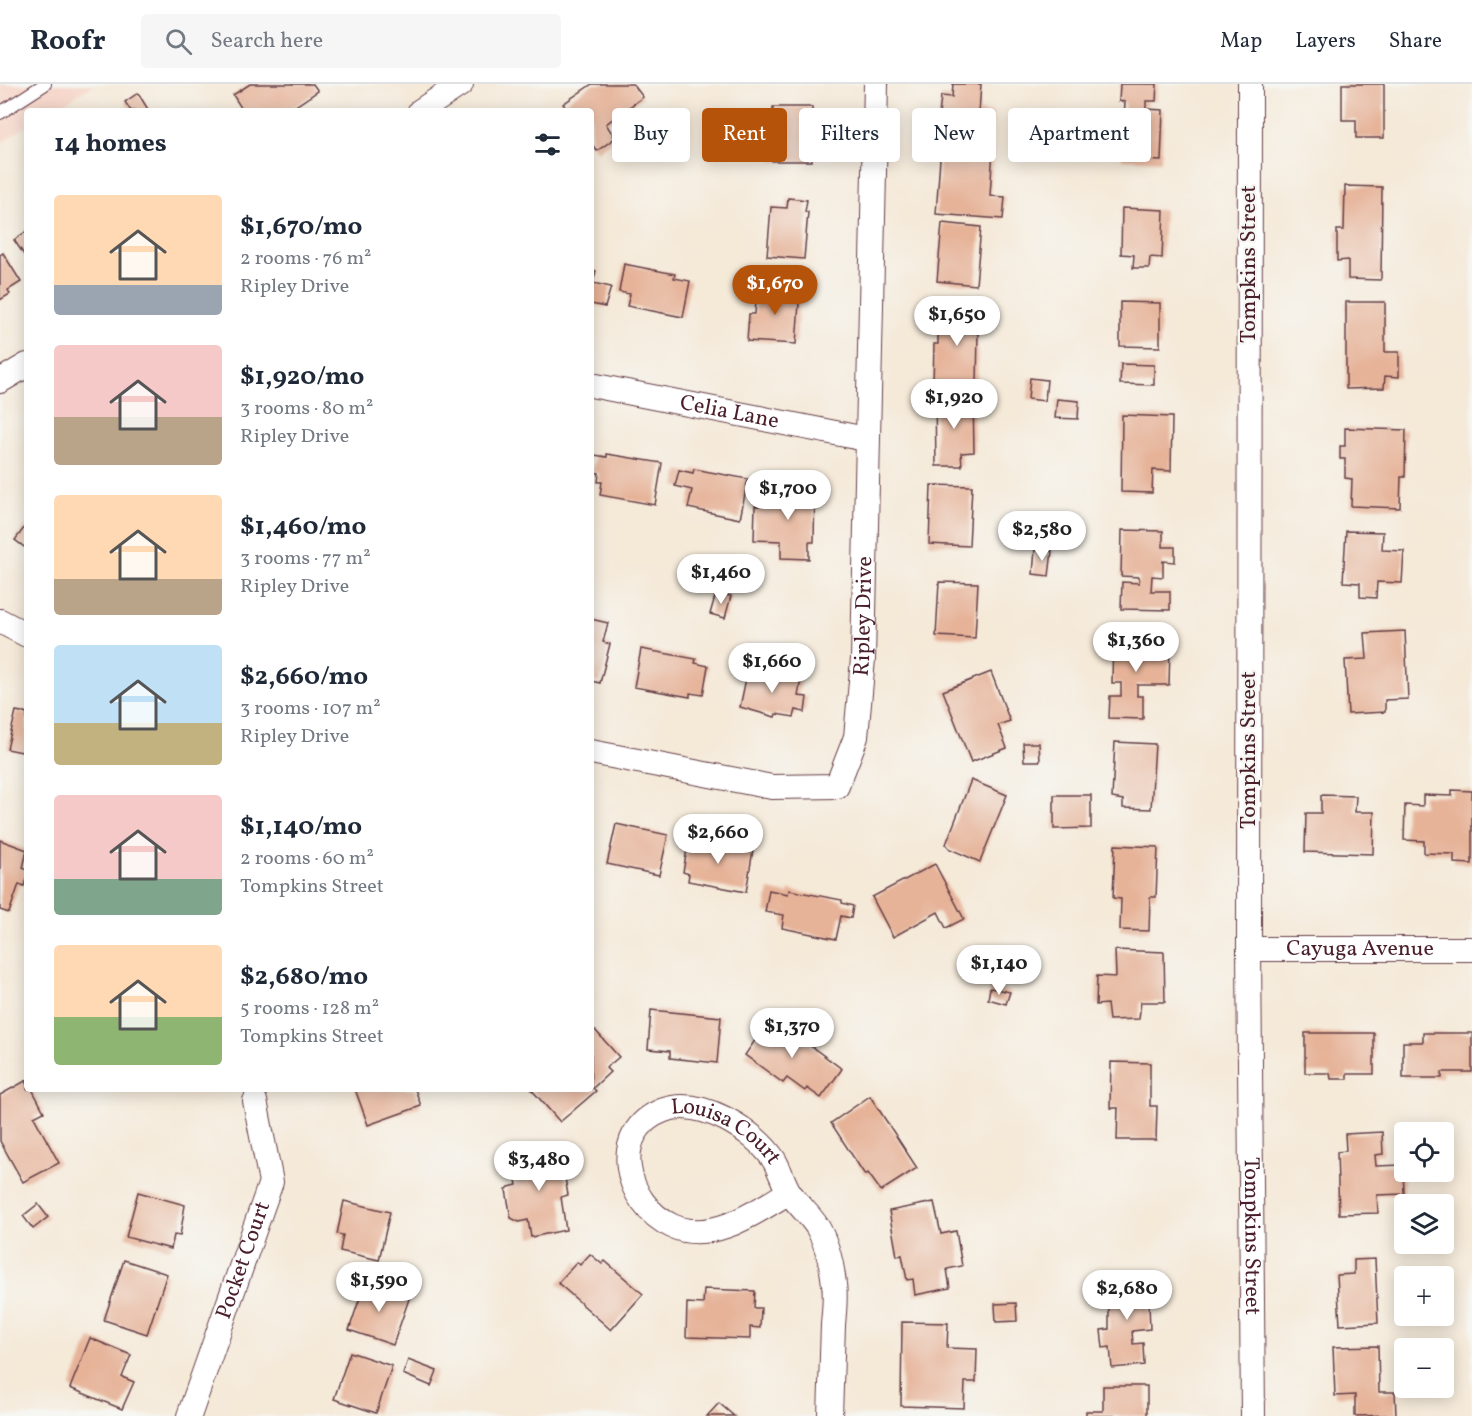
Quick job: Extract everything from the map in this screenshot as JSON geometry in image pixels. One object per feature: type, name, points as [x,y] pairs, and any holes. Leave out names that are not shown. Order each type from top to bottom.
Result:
[{"type":"street","points":[[425,108],[461,84]]},
{"type":"street","name":"Ripley Drive","points":[[594,753],[772,787],[837,786],[856,737],[863,658],[866,439],[876,84]]},
{"type":"street","name":"Tompkins Street","points":[[1250,84],[1248,948],[1253,1416]]},
{"type":"street","points":[[0,381],[24,367]]},
{"type":"street","name":"Celia Lane","points":[[594,386],[866,439]]},
{"type":"street","points":[[0,621],[7,627],[24,634]]},
{"type":"street","name":"Cayuga Avenue","points":[[1248,948],[1472,949]]},
{"type":"street","name":"Pocket Court","points":[[189,1416],[271,1182],[255,1101]]},
{"type":"street","name":"Louisa Court","points":[[789,1192],[754,1213],[718,1229],[695,1232],[678,1229],[662,1222],[643,1203],[631,1185],[627,1156],[633,1138],[645,1122],[665,1110],[706,1111],[733,1122],[758,1140],[774,1160],[789,1192],[818,1229],[828,1253],[835,1287],[830,1416]]},
{"type":"lane","points":[[0,113],[45,84]]},
{"type":"shaded area","points":[[0,84],[95,84],[57,108],[24,108],[24,128],[0,143]]},
{"type":"building","points":[[250,84],[313,84],[318,91],[292,108],[241,108],[233,95]]},
{"type":"building","points":[[592,84],[633,84],[643,97],[628,108],[612,108],[612,120],[606,124],[612,133],[612,140],[597,151],[594,147],[594,108],[566,108],[563,104]]},
{"type":"building","points":[[953,84],[981,84],[979,108],[940,108],[941,96],[952,97]]},
{"type":"building","points":[[1120,84],[1157,84],[1156,101],[1146,101],[1146,108],[1125,108],[1125,102],[1119,101]]},
{"type":"building","points":[[1342,84],[1384,84],[1384,138],[1356,138],[1356,120],[1342,120]]},
{"type":"building","points":[[138,93],[147,108],[129,108],[125,102]]},
{"type":"building","points":[[812,107],[799,108],[799,161],[787,161],[787,108],[773,108]]},
{"type":"building","points":[[1151,109],[1163,110],[1161,161],[1151,160]]},
{"type":"building","points":[[940,162],[992,162],[990,196],[1005,197],[1003,219],[936,214]]},
{"type":"building","points":[[1345,186],[1382,187],[1381,280],[1348,279],[1348,260],[1337,261],[1337,230],[1344,230]]},
{"type":"building","points":[[788,198],[807,200],[804,259],[767,256],[771,207],[787,208]]},
{"type":"building","points":[[1122,208],[1164,210],[1162,258],[1150,257],[1149,268],[1133,268],[1134,255],[1121,254]]},
{"type":"building","points":[[942,223],[981,227],[976,285],[937,281]]},
{"type":"building","points":[[24,233],[24,255],[14,240]]},
{"type":"building","points":[[3,253],[21,282],[8,290],[10,294],[0,300],[0,255]]},
{"type":"building","points":[[624,264],[675,274],[674,278],[690,281],[683,317],[627,306],[630,294],[619,292]]},
{"type":"building","points":[[594,283],[611,287],[605,307],[594,305]]},
{"type":"building","points":[[757,286],[800,290],[796,344],[747,341],[749,314],[755,314]]},
{"type":"building","points":[[1120,302],[1160,303],[1160,347],[1120,346]]},
{"type":"building","points":[[1346,302],[1385,302],[1385,352],[1399,352],[1399,377],[1385,376],[1384,388],[1346,389]]},
{"type":"building","points":[[938,308],[982,309],[982,330],[978,330],[977,385],[933,385],[934,344],[938,344]]},
{"type":"building","points":[[1121,364],[1154,365],[1154,385],[1120,384]]},
{"type":"building","points":[[1030,378],[1047,380],[1045,401],[1028,399]]},
{"type":"building","points":[[935,397],[973,397],[974,452],[961,453],[962,466],[936,466]]},
{"type":"building","points":[[1057,399],[1079,401],[1078,419],[1055,418]]},
{"type":"building","points":[[1122,415],[1172,417],[1171,471],[1153,470],[1152,493],[1121,492]]},
{"type":"building","points":[[1345,428],[1406,430],[1405,477],[1401,477],[1400,508],[1351,506],[1352,479],[1345,478],[1345,459],[1340,459],[1340,446],[1345,446]]},
{"type":"building","points":[[607,454],[662,463],[655,505],[600,495],[602,482],[598,482],[599,473],[594,472],[595,455],[607,457]]},
{"type":"building","points":[[694,469],[748,479],[740,519],[688,508],[692,490],[675,486],[679,470],[693,473]]},
{"type":"building","points":[[931,485],[972,486],[969,546],[929,544]]},
{"type":"building","points":[[775,486],[815,487],[814,542],[809,542],[809,559],[781,558],[781,541],[754,540],[755,506],[774,506]]},
{"type":"building","points":[[24,528],[24,547],[15,540]]},
{"type":"building","points":[[1122,530],[1163,531],[1163,547],[1175,547],[1175,562],[1163,561],[1163,577],[1152,576],[1151,591],[1170,591],[1170,610],[1121,609],[1122,582],[1139,583],[1139,577],[1121,576]]},
{"type":"building","points":[[1346,531],[1383,532],[1382,550],[1404,551],[1402,583],[1377,582],[1376,598],[1360,597],[1360,583],[1343,582]]},
{"type":"building","points":[[1035,549],[1052,551],[1049,576],[1033,574]]},
{"type":"building","points":[[939,582],[978,583],[975,638],[936,636]]},
{"type":"building","points":[[716,593],[731,596],[725,618],[710,614]]},
{"type":"building","points":[[594,620],[608,623],[603,642],[610,644],[600,683],[594,682]]},
{"type":"building","points":[[1405,631],[1408,699],[1385,700],[1385,712],[1348,714],[1345,660],[1367,659],[1365,633]]},
{"type":"building","points":[[1113,635],[1152,636],[1152,647],[1170,647],[1169,685],[1137,685],[1137,696],[1143,696],[1143,719],[1109,718],[1110,696],[1121,696],[1121,683],[1112,683]]},
{"type":"building","points":[[641,649],[696,659],[695,663],[708,666],[703,695],[690,693],[690,697],[634,687]]},
{"type":"building","points":[[748,669],[801,679],[798,696],[807,697],[805,712],[796,710],[794,717],[776,714],[775,717],[740,707]]},
{"type":"building","points":[[991,672],[1010,721],[998,725],[1007,748],[971,762],[943,691]]},
{"type":"building","points":[[16,711],[24,712],[24,752],[7,749]]},
{"type":"building","points":[[1115,742],[1155,744],[1151,809],[1123,808],[1123,800],[1112,798]]},
{"type":"building","points":[[1023,743],[1039,743],[1040,761],[1024,761]]},
{"type":"building","points":[[971,780],[1007,795],[980,862],[950,849],[946,844]]},
{"type":"building","points":[[1452,790],[1472,791],[1472,864],[1454,863],[1454,854],[1424,853],[1424,841],[1404,840],[1405,805],[1423,806],[1423,795],[1452,796]]},
{"type":"building","points":[[1054,795],[1091,795],[1091,828],[1054,829]]},
{"type":"building","points":[[1321,795],[1356,796],[1355,812],[1374,812],[1373,854],[1305,852],[1306,813],[1321,813]]},
{"type":"building","points":[[616,824],[668,835],[659,875],[607,864]]},
{"type":"building","points":[[689,838],[753,850],[746,892],[688,881],[689,874],[683,872]]},
{"type":"building","points":[[0,840],[24,849],[24,886],[19,884],[9,913],[0,910]]},
{"type":"building","points":[[1115,845],[1158,847],[1156,897],[1150,897],[1149,931],[1120,930],[1121,899],[1113,898]]},
{"type":"building","points":[[935,864],[964,919],[946,928],[938,912],[893,937],[872,897]]},
{"type":"building","points":[[769,890],[788,894],[789,890],[842,900],[842,903],[853,906],[851,918],[841,916],[836,939],[782,928],[784,915],[765,912]]},
{"type":"building","points":[[1115,950],[1164,952],[1165,1002],[1141,1002],[1139,1019],[1109,1020],[1107,1004],[1096,1005],[1097,976],[1116,977]]},
{"type":"building","points":[[990,988],[1010,992],[1006,1004],[988,999]]},
{"type":"building","points":[[651,1010],[721,1017],[717,1063],[670,1058],[670,1051],[648,1049]]},
{"type":"building","points":[[771,1017],[842,1069],[821,1098],[807,1088],[805,1091],[787,1078],[783,1083],[745,1055]]},
{"type":"building","points":[[594,1031],[619,1057],[606,1068],[610,1072],[594,1087]]},
{"type":"building","points":[[1305,1033],[1374,1033],[1374,1074],[1347,1074],[1347,1079],[1331,1079],[1330,1073],[1305,1073]]},
{"type":"building","points":[[1423,1033],[1472,1033],[1472,1072],[1442,1072],[1442,1078],[1403,1078],[1403,1042],[1423,1042]]},
{"type":"building","points":[[1111,1062],[1150,1063],[1150,1106],[1157,1106],[1156,1140],[1117,1140],[1118,1108],[1110,1108]]},
{"type":"building","points":[[24,1082],[24,1092],[34,1092],[44,1112],[34,1117],[59,1163],[23,1182],[0,1141],[0,1095]]},
{"type":"building","points":[[594,1089],[596,1091],[560,1122],[534,1092],[594,1092]]},
{"type":"building","points":[[356,1092],[416,1092],[421,1106],[368,1125]]},
{"type":"building","points":[[870,1096],[917,1168],[881,1191],[868,1173],[865,1175],[831,1123]]},
{"type":"building","points":[[1382,1132],[1383,1154],[1375,1155],[1376,1166],[1394,1165],[1394,1182],[1404,1182],[1404,1194],[1377,1195],[1378,1213],[1339,1214],[1337,1152],[1346,1151],[1345,1134]]},
{"type":"building","points":[[560,1149],[568,1195],[561,1197],[566,1230],[531,1237],[528,1220],[519,1222],[511,1218],[506,1190],[517,1185],[512,1158]]},
{"type":"building","points":[[138,1192],[185,1205],[180,1236],[174,1235],[171,1249],[126,1237]]},
{"type":"building","points":[[344,1201],[390,1212],[379,1260],[340,1251],[343,1235],[337,1234]]},
{"type":"building","points":[[934,1202],[941,1234],[956,1231],[962,1266],[947,1269],[950,1288],[915,1295],[913,1279],[907,1280],[902,1255],[897,1256],[889,1211]]},
{"type":"building","points":[[38,1204],[48,1217],[33,1229],[23,1216]]},
{"type":"building","points":[[590,1254],[602,1264],[605,1261],[643,1294],[611,1330],[558,1283],[577,1262],[580,1265]]},
{"type":"building","points":[[1375,1259],[1378,1323],[1340,1325],[1337,1275],[1354,1274],[1354,1260]]},
{"type":"building","points":[[124,1260],[167,1274],[147,1334],[104,1320]]},
{"type":"building","points":[[1109,1278],[1148,1279],[1150,1329],[1132,1331],[1133,1344],[1143,1343],[1144,1365],[1112,1368],[1110,1347],[1103,1348],[1101,1330],[1109,1329]]},
{"type":"building","points":[[366,1280],[410,1296],[393,1345],[349,1330]]},
{"type":"building","points":[[704,1289],[755,1291],[754,1308],[761,1308],[760,1328],[750,1327],[750,1339],[686,1337],[687,1303],[703,1304]]},
{"type":"building","points":[[1016,1303],[1017,1321],[996,1322],[995,1304]]},
{"type":"building","points":[[902,1322],[948,1323],[947,1348],[977,1349],[976,1382],[965,1382],[964,1408],[901,1406]]},
{"type":"building","points":[[90,1338],[131,1355],[122,1377],[134,1382],[122,1409],[70,1388]]},
{"type":"building","points":[[1378,1346],[1379,1392],[1394,1392],[1396,1415],[1355,1416],[1355,1395],[1335,1396],[1333,1347]]},
{"type":"building","points":[[350,1352],[392,1366],[376,1413],[334,1399]]},
{"type":"building","points":[[408,1360],[437,1371],[431,1386],[403,1374]]},
{"type":"building","points":[[1103,1386],[1147,1386],[1147,1416],[1086,1416],[1086,1411],[1103,1411]]},
{"type":"building","points":[[719,1403],[734,1416],[707,1416]]}]
